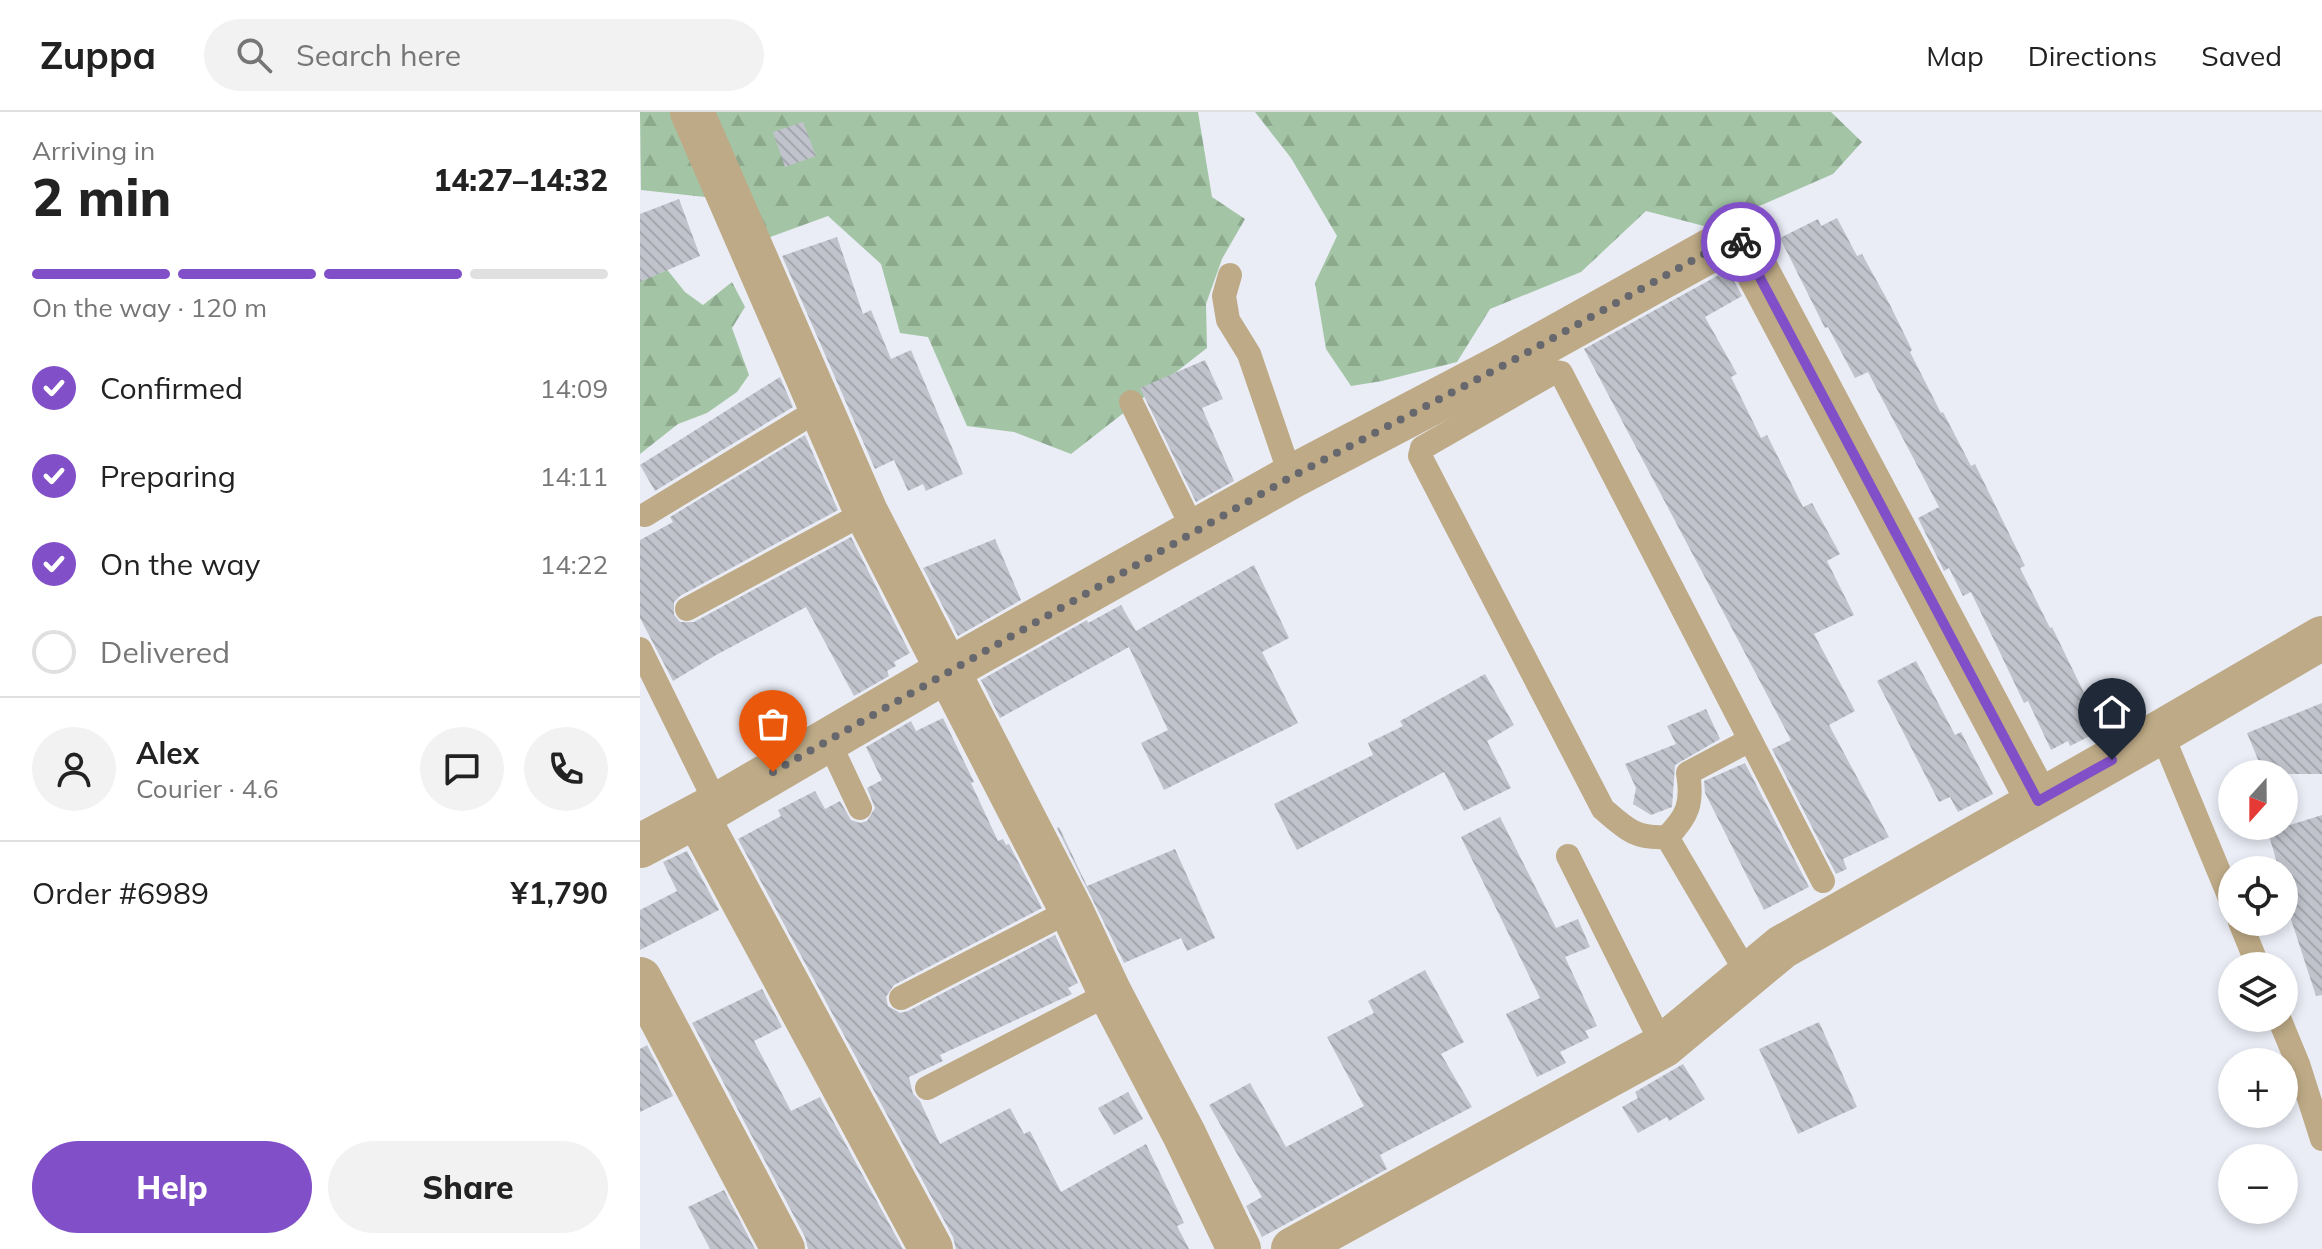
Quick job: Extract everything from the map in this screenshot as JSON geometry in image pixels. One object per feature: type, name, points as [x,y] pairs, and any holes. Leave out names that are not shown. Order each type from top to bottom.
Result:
[{"type":"street","points":[[692,112],[866,512],[1071,910],[1239,1249]]},
{"type":"street","points":[[640,846],[1291,477],[1508,363],[1738,235],[2038,801]]},
{"type":"street","points":[[1293,1249],[1663,1046],[1782,947],[2322,638]]},
{"type":"street","points":[[707,810],[931,1249]]},
{"type":"street","points":[[640,979],[783,1249]]},
{"type":"lane","points":[[1230,275],[1224,296],[1228,320],[1254,366],[1291,477]]},
{"type":"lane","points":[[1750,740],[1688,773],[1692,796],[1682,822],[1667,837],[1644,838],[1619,824],[1603,809],[1420,456],[1422,448],[1554,372],[1561,373],[1823,881]]},
{"type":"lane","points":[[1131,402],[1195,533]]},
{"type":"lane","points":[[645,515],[821,408]]},
{"type":"lane","points":[[687,609],[866,512]]},
{"type":"lane","points":[[640,649],[707,810]]},
{"type":"lane","points":[[2161,732],[2218,869]]},
{"type":"lane","points":[[828,740],[860,808]]},
{"type":"lane","points":[[1667,837],[1748,975]]},
{"type":"lane","points":[[1568,856],[1663,1046]]},
{"type":"lane","points":[[901,998],[1071,910]]},
{"type":"lane","points":[[927,1088],[1110,993]]},
{"type":"lane","points":[[2285,1032],[2322,1139]]},
{"type":"green space","points":[[640,112],[1198,112],[1212,197],[1245,219],[1222,259],[1206,304],[1207,348],[1071,454],[1014,432],[967,426],[928,337],[900,333],[881,264],[828,216],[759,241],[714,198],[641,190]]},
{"type":"green space","points":[[1255,112],[1831,112],[1862,142],[1833,174],[1704,226],[1646,211],[1581,272],[1490,309],[1457,362],[1351,386],[1326,349],[1315,283],[1337,236],[1291,158]]},
{"type":"green space","points":[[665,267],[685,292],[703,305],[732,282],[745,307],[732,328],[749,375],[737,392],[707,413],[678,424],[640,454],[640,280]]},
{"type":"building","points":[[803,122],[816,156],[785,167],[773,132]]},
{"type":"building","points":[[679,199],[700,256],[640,282],[640,214]]},
{"type":"building","points":[[1837,218],[1857,256],[1862,254],[1890,305],[1941,413],[1971,466],[1975,464],[2025,566],[2020,568],[2102,730],[2070,746],[2068,741],[2051,750],[2028,701],[2024,703],[1971,592],[1963,596],[1949,568],[1944,571],[1918,518],[1939,507],[1868,372],[1855,378],[1828,327],[1825,328],[1780,238],[1818,219],[1821,226]]},
{"type":"building","points":[[837,237],[863,314],[871,310],[891,359],[911,350],[963,474],[926,491],[923,484],[908,491],[894,460],[875,469],[782,256]]},
{"type":"building","points":[[1728,270],[1742,296],[1705,317],[1737,374],[1731,377],[1761,438],[1767,435],[1803,507],[1812,503],[1840,554],[1827,561],[1854,615],[1814,634],[1855,711],[1829,725],[1889,837],[1843,859],[1847,869],[1836,874],[1772,749],[1791,740],[1584,349]]},
{"type":"building","points":[[1205,360],[1223,399],[1202,408],[1234,481],[1196,502],[1140,388]]},
{"type":"building","points":[[780,377],[793,407],[655,491],[640,465]]},
{"type":"building","points":[[805,435],[838,510],[680,596],[674,602],[674,615],[680,622],[694,622],[851,537],[910,653],[894,662],[896,666],[887,671],[889,676],[854,696],[806,607],[673,681],[640,618],[640,540],[673,522],[670,517]]},
{"type":"building","points":[[995,539],[1021,600],[958,636],[923,568]]},
{"type":"building","points":[[1254,565],[1289,638],[1262,652],[1298,723],[1164,790],[1141,743],[1168,730],[1129,647],[1000,718],[981,680],[1087,620],[1088,623],[1121,605],[1136,631]]},
{"type":"building","points":[[1916,661],[1955,735],[1961,732],[1993,794],[1958,812],[1950,797],[1939,802],[1877,681]]},
{"type":"building","points":[[1485,674],[1514,725],[1487,741],[1511,788],[1464,811],[1444,772],[1297,850],[1274,804],[1373,755],[1368,743],[1403,726],[1400,721]]},
{"type":"building","points":[[2322,703],[2322,774],[2298,774],[2298,760],[2258,760],[2247,733]]},
{"type":"building","points":[[1706,709],[1720,739],[1675,765],[1672,807],[1651,815],[1633,804],[1636,788],[1625,764],[1676,744],[1667,726]]},
{"type":"building","points":[[943,718],[998,841],[1003,839],[1006,845],[1009,844],[1042,908],[894,985],[886,997],[888,1006],[900,1013],[908,1011],[1055,935],[1078,983],[1068,988],[1072,994],[940,1055],[943,1061],[909,1077],[913,1094],[920,1101],[940,1144],[1010,1108],[1024,1134],[1030,1131],[1061,1192],[1146,1144],[1184,1223],[1177,1226],[1189,1249],[956,1249],[953,1237],[738,839],[781,816],[778,810],[815,791],[825,809],[840,801],[851,820],[860,823],[867,821],[875,808],[867,788],[882,780],[866,747],[911,721],[916,731]]},
{"type":"building","points":[[1745,763],[1809,887],[1764,910],[1705,793],[1704,781]]},
{"type":"building","points":[[2322,815],[2322,995],[2316,996],[2296,936],[2298,856],[2275,856],[2270,840],[2298,840],[2298,823]]},
{"type":"building","points":[[1500,817],[1556,928],[1578,919],[1590,947],[1565,957],[1597,1026],[1585,1031],[1589,1038],[1560,1052],[1566,1063],[1537,1077],[1506,1014],[1540,998],[1461,837]]},
{"type":"building","points":[[1057,828],[1087,886],[1175,849],[1215,938],[1187,951],[1181,938],[1124,963]]},
{"type":"building","points":[[687,851],[719,910],[640,950],[640,910],[677,891],[663,862]]},
{"type":"building","points":[[1425,970],[1464,1042],[1441,1054],[1472,1107],[1380,1155],[1387,1169],[1262,1237],[1246,1206],[1262,1197],[1209,1105],[1250,1083],[1286,1147],[1364,1106],[1327,1037],[1374,1013],[1368,1001]]},
{"type":"building","points":[[762,989],[782,1027],[754,1041],[791,1111],[820,1097],[903,1249],[808,1249],[805,1237],[692,1023]]},
{"type":"building","points":[[1819,1022],[1857,1107],[1798,1134],[1759,1049]]},
{"type":"building","points":[[647,1045],[673,1096],[640,1112],[640,1049]]},
{"type":"building","points":[[1683,1064],[1705,1099],[1669,1121],[1667,1117],[1638,1133],[1622,1107],[1638,1098],[1635,1092]]},
{"type":"building","points":[[1128,1092],[1143,1119],[1114,1135],[1098,1108]]},
{"type":"building","points":[[724,1190],[755,1249],[710,1249],[688,1207]]},
{"type":"way so far","points":[[773,772],[1291,477],[1508,363],[1738,235],[1741,242]]},
{"type":"route","points":[[1741,242],[2038,801],[2112,760]]}]
